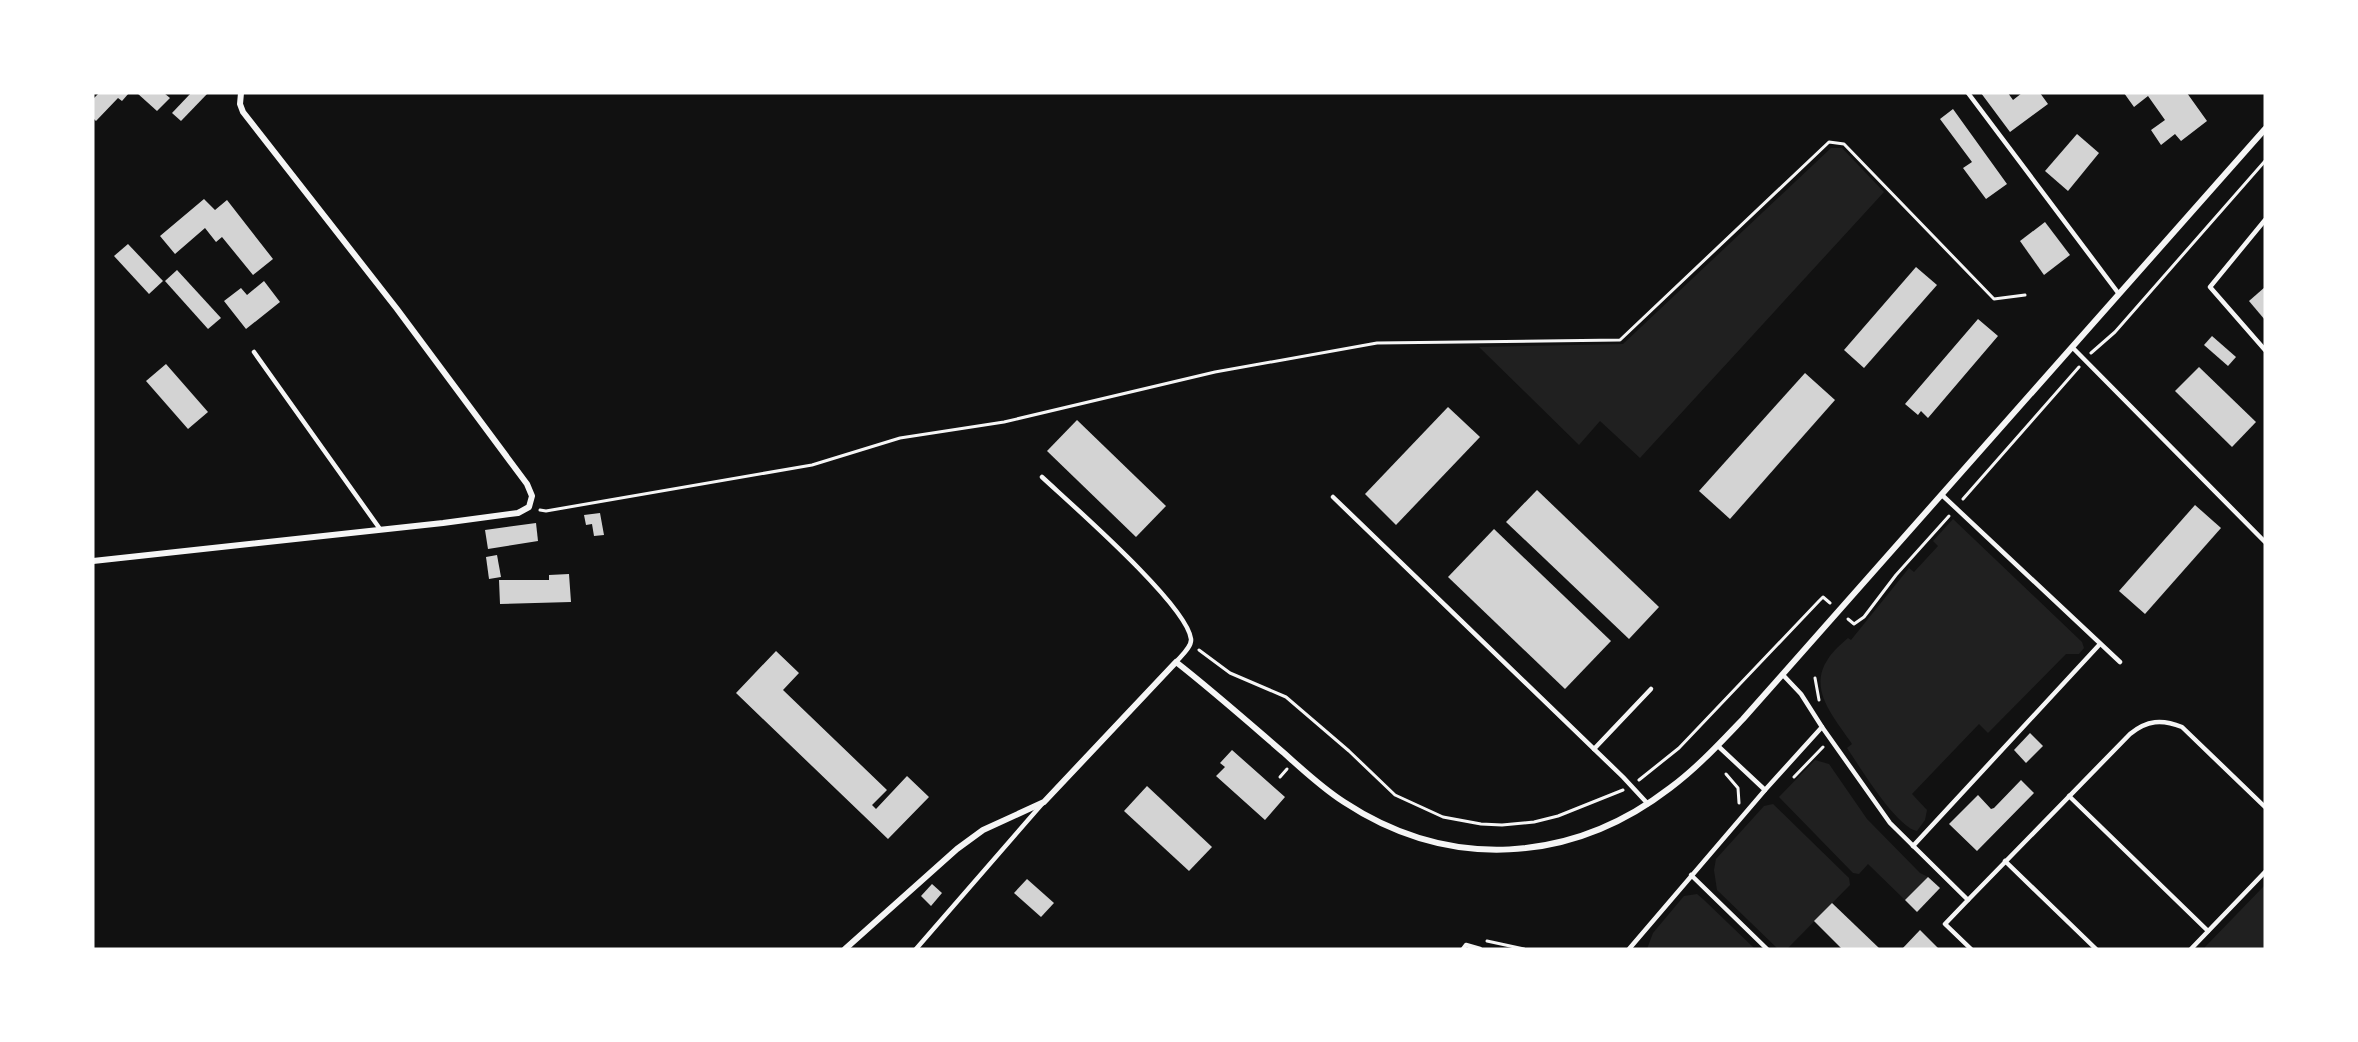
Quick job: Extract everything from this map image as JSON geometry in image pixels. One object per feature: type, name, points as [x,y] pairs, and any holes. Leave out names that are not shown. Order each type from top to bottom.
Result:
[{"type":"street","points":[[93,561],[244,546],[518,513],[529,507],[532,496],[527,484],[397,309],[243,112],[240,104],[241,93]]},
{"type":"street","points":[[845,949],[957,849],[983,830],[1044,802],[1176,662],[1331,793],[1372,819],[1419,838],[1451,846],[1483,850],[1515,850],[1546,846],[1601,829],[1648,804],[1718,746],[1783,675],[2265,129]]},
{"type":"lane","points":[[1968,93],[2119,294]]},
{"type":"lane","points":[[2265,220],[2210,287],[2265,350]]},
{"type":"lane","points":[[2073,346],[2265,542]]},
{"type":"lane","points":[[254,352],[380,529]]},
{"type":"lane","points":[[1042,477],[1155,586],[1180,616],[1191,639],[1190,645],[1176,662]]},
{"type":"lane","points":[[1942,495],[2120,662]]},
{"type":"lane","points":[[1333,497],[1648,804]]},
{"type":"lane","points":[[1913,846],[2100,644]]},
{"type":"lane","points":[[1783,675],[1801,694],[1874,803],[1890,823],[1968,900]]},
{"type":"lane","points":[[1594,749],[1651,689]]},
{"type":"lane","points":[[1971,949],[1945,924],[2138,727],[2158,721],[2170,722],[2182,727],[2265,807]]},
{"type":"lane","points":[[1629,949],[1822,727]]},
{"type":"lane","points":[[1718,746],[1765,790]]},
{"type":"lane","points":[[2069,796],[2208,931]]},
{"type":"lane","points":[[916,949],[1044,802]]},
{"type":"lane","points":[[2005,861],[2096,949]]},
{"type":"lane","points":[[2191,949],[2265,872]]},
{"type":"lane","points":[[1691,875],[1767,949]]},
{"type":"lane","points":[[1462,949],[1466,945],[1480,949]]},
{"type":"path","points":[[529,507],[546,511],[812,465],[900,438],[961,430],[1181,380],[1377,344],[1620,340],[1829,142],[1844,144],[1994,299],[2025,295]]},
{"type":"path","points":[[2095,348],[2115,332],[2265,161]]},
{"type":"path","points":[[2055,394],[2075,371]]},
{"type":"path","points":[[1637,781],[1679,747],[1823,597],[1832,605]]},
{"type":"path","points":[[1199,650],[1224,669],[1286,697],[1349,751],[1395,795],[1443,817],[1481,824],[1528,824],[1558,816],[1626,788]]},
{"type":"shaded area","points":[[1831,148],[1842,148],[1884,192],[1640,458],[1600,421],[1579,445],[1479,347],[1623,344]]},
{"type":"shaded area","points":[[1953,519],[2082,642],[2084,648],[2079,654],[2066,654],[1988,733],[1979,724],[1912,794],[1927,810],[1925,820],[1917,831],[1899,819],[1869,782],[1847,748],[1852,744],[1831,714],[1820,682],[1822,670],[1832,653],[1848,638],[1851,640],[1909,568],[1914,572],[1938,546],[1933,541]]},
{"type":"shaded area","points":[[1815,760],[1829,764],[1867,819],[1920,873],[1928,877],[1905,900],[1868,864],[1859,874],[1853,873],[1779,797]]},
{"type":"shaded area","points":[[1773,804],[1849,878],[1850,885],[1787,949],[1778,949],[1717,890],[1714,870],[1716,859],[1764,806]]},
{"type":"shaded area","points":[[2265,885],[2265,949],[2205,949],[2205,947]]},
{"type":"shaded area","points":[[1697,894],[1755,949],[1647,949],[1653,933],[1684,896]]},
{"type":"building","points":[[99,93],[129,93],[122,101],[118,98],[96,121],[93,118],[93,99]]},
{"type":"building","points":[[137,93],[164,93],[170,98],[157,111]]},
{"type":"building","points":[[191,93],[208,93],[181,121],[172,113]]},
{"type":"building","points":[[1981,93],[2008,93],[2013,100],[2022,93],[2040,93],[2048,104],[2010,132]]},
{"type":"building","points":[[2124,93],[2187,93],[2207,121],[2181,141],[2175,134],[2161,145],[2151,130],[2165,120],[2148,96],[2134,107]]},
{"type":"building","points":[[1953,109],[2007,184],[1986,199],[1963,168],[1972,162],[1940,119]]},
{"type":"building","points":[[2077,134],[2099,153],[2068,191],[2045,171]]},
{"type":"building","points":[[204,199],[215,210],[227,200],[273,259],[253,275],[222,237],[216,242],[205,228],[175,254],[160,236]]},
{"type":"building","points":[[2045,222],[2070,255],[2044,275],[2020,241]]},
{"type":"building","points":[[128,244],[163,281],[149,294],[114,256]]},
{"type":"building","points":[[1916,267],[1937,285],[1864,368],[1844,350]]},
{"type":"building","points":[[177,270],[221,318],[208,329],[165,281]]},
{"type":"building","points":[[264,281],[280,302],[246,329],[224,301],[241,288],[247,295]]},
{"type":"building","points":[[2265,287],[2265,320],[2249,301]]},
{"type":"building","points":[[1978,319],[1998,336],[1928,418],[1921,411],[1918,415],[1905,404]]},
{"type":"building","points":[[2212,336],[2236,357],[2228,366],[2204,345]]},
{"type":"building","points":[[166,364],[208,412],[188,429],[146,381]]},
{"type":"building","points":[[2199,367],[2256,422],[2232,447],[2175,391]]},
{"type":"building","points":[[1805,373],[1835,400],[1730,519],[1699,491]]},
{"type":"building","points":[[1448,407],[1480,437],[1396,525],[1365,494]]},
{"type":"building","points":[[1077,420],[1166,506],[1136,537],[1047,451]]},
{"type":"building","points":[[1537,490],[1659,607],[1629,639],[1506,522]]},
{"type":"building","points":[[2195,505],[2221,528],[2145,614],[2119,591]]},
{"type":"building","points":[[600,513],[604,535],[594,536],[592,524],[586,525],[584,515]]},
{"type":"building","points":[[536,523],[538,541],[488,549],[485,530]]},
{"type":"building","points":[[1494,529],[1611,641],[1565,689],[1448,577]]},
{"type":"building","points":[[497,555],[501,577],[489,579],[486,557]]},
{"type":"building","points":[[569,574],[571,602],[500,604],[499,580],[549,580],[549,575]]},
{"type":"building","points":[[776,651],[799,673],[783,690],[887,790],[872,805],[876,809],[907,776],[929,797],[888,839],[736,693]]},
{"type":"building","points":[[2030,733],[2043,746],[2026,763],[2014,750]]},
{"type":"building","points":[[1232,750],[1285,797],[1265,820],[1216,776],[1225,767],[1220,763]]},
{"type":"building","points":[[2021,780],[2034,793],[1977,851],[1949,824],[1978,795],[1991,809],[1994,808]]},
{"type":"building","points":[[1147,786],[1212,847],[1189,871],[1124,811]]},
{"type":"building","points":[[1928,877],[1940,888],[1917,912],[1905,900]]},
{"type":"building","points":[[1027,879],[1054,903],[1041,917],[1014,893]]},
{"type":"building","points":[[932,884],[942,893],[931,906],[921,896]]},
{"type":"building","points":[[1832,903],[1880,949],[1842,949],[1814,921]]},
{"type":"building","points":[[1920,930],[1939,949],[1902,949]]}]
